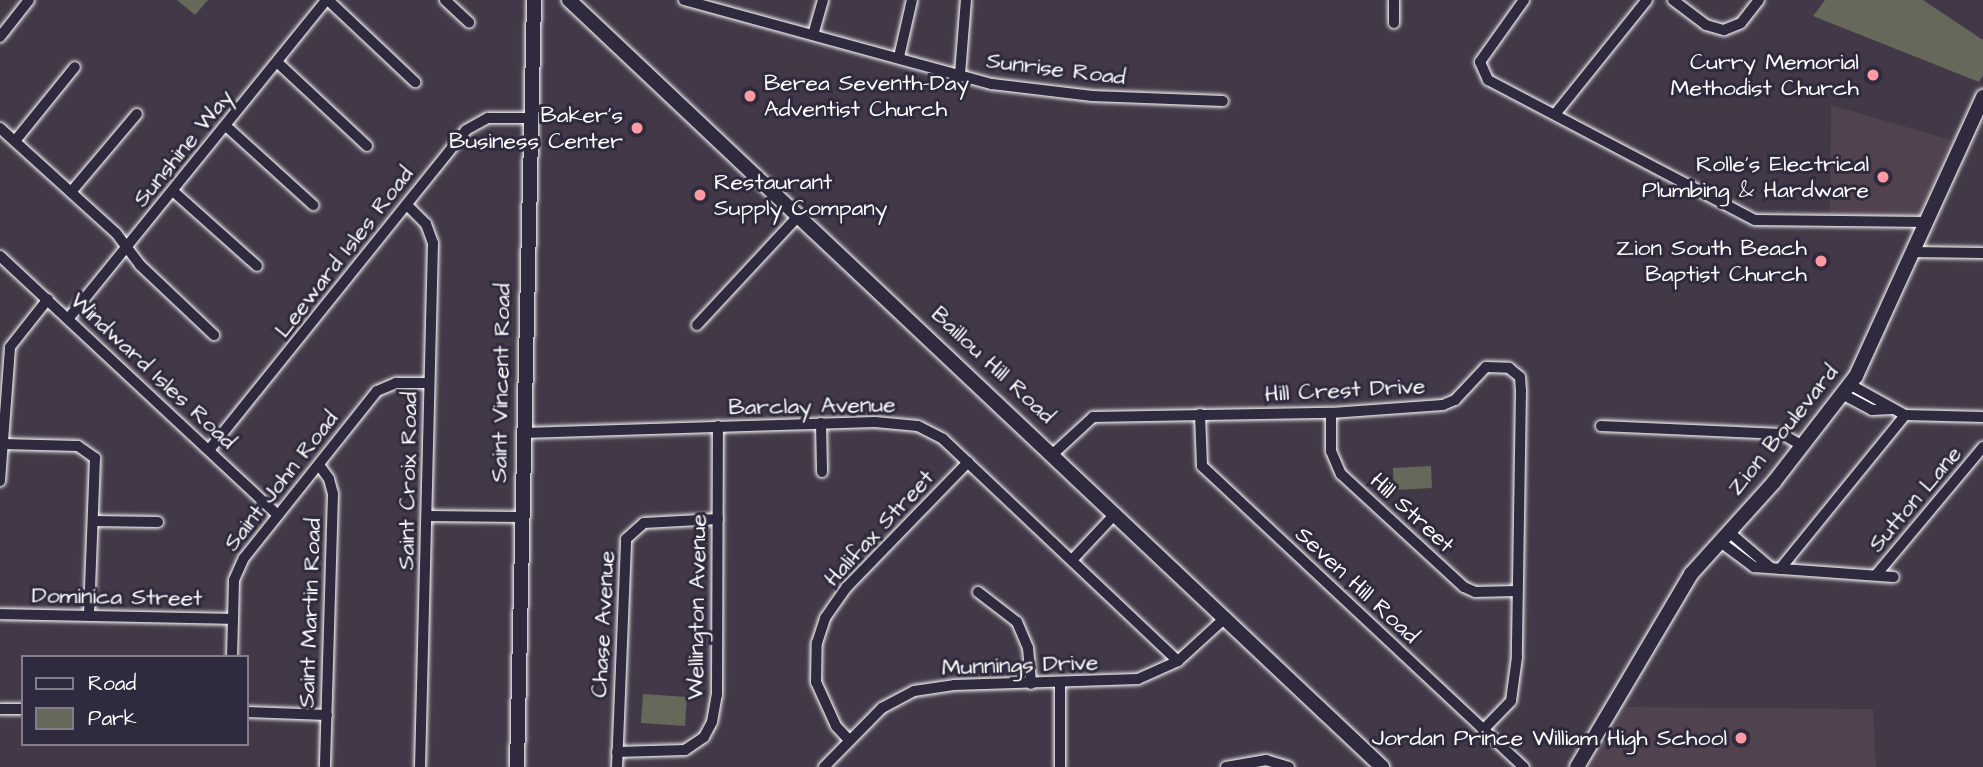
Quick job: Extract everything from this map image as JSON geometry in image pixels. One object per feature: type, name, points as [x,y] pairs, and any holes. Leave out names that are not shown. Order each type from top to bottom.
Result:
[{"type":"main road","name":"Saint Vincent Road","points":[[517,767],[520,517],[534,0]]},
{"type":"main road","name":"Baillou Hill Road","points":[[569,0],[1054,453],[1382,767]]},
{"type":"main road","name":"Zion Boulevard","points":[[1577,767],[1675,600],[1847,390],[1982,100]]},
{"type":"street","points":[[2,30],[29,0]]},
{"type":"street","points":[[327,0],[415,82]]},
{"type":"street","name":"Sunshine Way","points":[[68,319],[174,192],[327,0]]},
{"type":"street","points":[[445,0],[469,22]]},
{"type":"street","name":"Sunrise Road","points":[[684,0],[992,84],[1092,96],[1223,101]]},
{"type":"street","points":[[813,35],[823,0]]},
{"type":"street","points":[[899,57],[912,0]]},
{"type":"street","points":[[960,74],[966,0]]},
{"type":"street","points":[[1394,0],[1394,23]]},
{"type":"street","points":[[1524,0],[1480,62],[1482,72],[1488,80],[1556,113],[1755,220],[1926,222]]},
{"type":"street","points":[[1556,113],[1647,0]]},
{"type":"street","points":[[1673,0],[1706,25],[1724,30],[1741,23],[1759,0]]},
{"type":"street","points":[[277,62],[367,146]]},
{"type":"street","points":[[15,141],[75,67]]},
{"type":"street","points":[[71,192],[137,114]]},
{"type":"street","name":"Leeward Isles Road","points":[[209,450],[471,125],[488,118],[529,118]]},
{"type":"street","points":[[226,126],[313,205]]},
{"type":"street","points":[[0,128],[71,192],[214,335]]},
{"type":"street","points":[[174,192],[257,266]]},
{"type":"street","name":"Saint Croix Road","points":[[407,205],[426,224],[433,243],[420,767]]},
{"type":"street","points":[[697,325],[800,214]]},
{"type":"street","points":[[1913,252],[1983,253]]},
{"type":"street","name":"Windward Isles Road","points":[[0,256],[278,515]]},
{"type":"street","points":[[0,481],[11,344],[48,299]]},
{"type":"street","name":"Hill Crest Drive","points":[[1054,453],[1093,417],[1331,413],[1443,405],[1455,400],[1476,373],[1496,365],[1520,377],[1514,690],[1511,701],[1483,730]]},
{"type":"street","name":"Saint John Road","points":[[232,655],[237,568],[381,388],[396,383],[429,383]]},
{"type":"street","points":[[1847,390],[1905,415],[1983,417]]},
{"type":"street","name":"Hill Street","points":[[1331,413],[1331,451],[1341,474],[1464,587],[1475,592],[1517,591]]},
{"type":"street","name":"Seven Hill Road","points":[[1200,414],[1202,466],[1524,767]]},
{"type":"street","points":[[1724,537],[1776,569],[1905,415]]},
{"type":"street","points":[[821,423],[822,472]]},
{"type":"street","name":"Barclay Avenue","points":[[523,433],[821,423],[918,426],[943,439],[1178,661]]},
{"type":"street","name":"Wellington Avenue","points":[[617,752],[685,750],[710,729],[717,695],[718,426]]},
{"type":"street","points":[[1601,426],[1782,434],[1803,446]]},
{"type":"street","points":[[3,443],[78,446],[90,451],[95,463],[89,616]]},
{"type":"street","name":"Sutton Lane","points":[[1876,575],[1983,447]]},
{"type":"street","name":"Halifax Street","points":[[849,740],[836,726],[816,682],[817,643],[825,618],[847,587],[968,462]]},
{"type":"street","name":"Saint Martin Road","points":[[318,465],[330,479],[333,494],[326,767]]},
{"type":"street","points":[[1072,560],[1116,513]]},
{"type":"street","points":[[427,516],[520,517]]},
{"type":"street","name":"Chase Avenue","points":[[617,767],[626,540],[645,523],[718,519]]},
{"type":"street","points":[[94,521],[158,522]]},
{"type":"street","name":"Sutton Lane","points":[[1776,569],[1894,576]]},
{"type":"street","points":[[978,592],[1017,622],[1028,648],[1031,684]]},
{"type":"street","name":"Dominica Street","points":[[0,614],[233,619]]},
{"type":"street","name":"Munnings Drive","points":[[824,767],[882,708],[914,691],[954,685],[1129,681],[1159,673],[1178,661],[1226,617]]},
{"type":"street","points":[[1060,684],[1060,767]]},
{"type":"street","points":[[0,709],[21,709]]},
{"type":"street","points":[[248,712],[327,715]]},
{"type":"street","points":[[1227,767],[1266,760],[1289,767]]},
{"type":"shaded area","name":"Rolle's Electrical Plumbing & Hardware","points":[[1831,105],[1951,140],[1920,215],[1830,214]]},
{"type":"shaded area","name":"Jordan Prince William High School","points":[[1626,707],[1873,709],[1876,767],[1590,767]]},
{"type":"green space","points":[[177,0],[208,0],[195,15]]},
{"type":"green space","points":[[1825,0],[1923,0],[1983,40],[1983,75],[1979,82],[1813,16]]},
{"type":"green space","points":[[1431,466],[1432,488],[1394,490],[1393,468]]},
{"type":"green space","points":[[643,694],[687,697],[685,726],[641,723]]},
{"type":"place","name":"Curry Memorial Methodist Church","points":[[1873,75]]},
{"type":"place","name":"Berea Seventh-Day Adventist Church","points":[[750,96]]},
{"type":"place","name":"Baker's Business Center","points":[[637,128]]},
{"type":"place","name":"Rolle's Electrical Plumbing & Hardware","points":[[1883,177]]},
{"type":"place","name":"Restaurant Supply Company","points":[[700,195]]},
{"type":"place","name":"Zion South Beach Baptist Church","points":[[1821,261]]},
{"type":"place","name":"Jordan Prince William High School","points":[[1741,738]]}]
